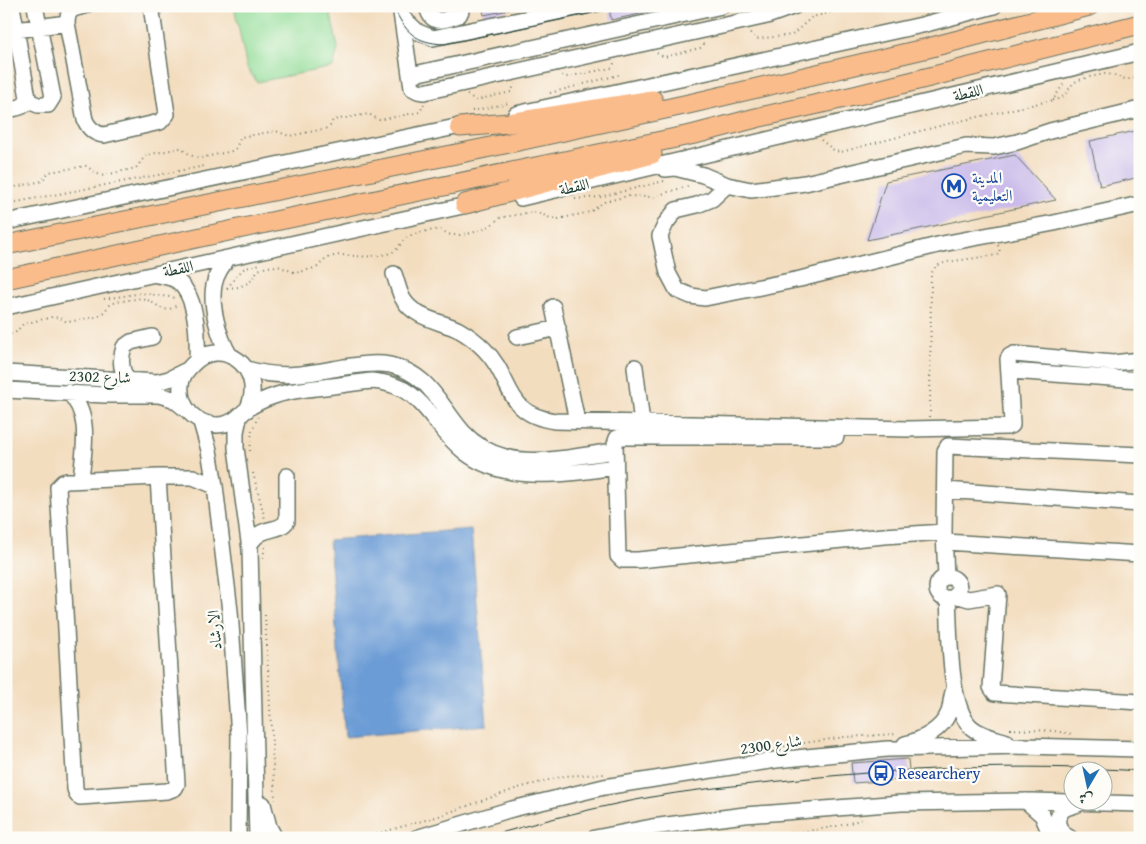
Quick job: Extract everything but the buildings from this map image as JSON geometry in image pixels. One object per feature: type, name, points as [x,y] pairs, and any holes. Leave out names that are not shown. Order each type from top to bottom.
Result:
[{"type":"main road","points":[[1025,23],[1067,6]]},
{"type":"main road","points":[[6,245],[491,147],[778,83],[1089,6]]},
{"type":"main road","name":"اللقطة","points":[[6,279],[695,134],[1140,24]]},
{"type":"main road","points":[[1034,50],[1068,49],[1140,33]]},
{"type":"main road","points":[[463,120],[509,123],[638,102],[778,83]]},
{"type":"main road","points":[[465,204],[650,155],[695,134]]},
{"type":"street","points":[[12,6],[28,101]]},
{"type":"street","points":[[28,101],[43,106],[48,105],[53,97],[35,6]]},
{"type":"street","points":[[86,6],[70,10],[67,23],[85,120],[90,129],[99,134],[110,134],[160,122],[168,114],[151,6]]},
{"type":"street","points":[[427,6],[429,16],[436,20],[459,15],[461,11],[460,6]]},
{"type":"street","points":[[401,11],[418,32],[433,38],[586,6]]},
{"type":"street","points":[[410,74],[722,6]]},
{"type":"street","points":[[401,11],[412,88],[424,92],[660,40],[766,11],[795,6]]},
{"type":"street","points":[[6,222],[463,120],[922,25],[994,6]]},
{"type":"street","points":[[656,20],[660,40]]},
{"type":"street","points":[[16,30],[67,23]]},
{"type":"street","points":[[564,40],[568,60]]},
{"type":"street","name":"اللقطة","points":[[6,307],[465,204],[517,198],[565,188],[793,132],[1140,52]]},
{"type":"street","points":[[6,110],[22,106],[28,101]]},
{"type":"street","points":[[565,188],[620,181],[663,169],[675,168],[703,175],[727,185],[751,190],[805,183],[966,146],[994,147],[1017,142],[1050,131],[1140,109]]},
{"type":"street","points":[[727,185],[712,200],[697,206],[676,210],[666,223],[660,236],[668,274],[677,290],[691,296],[704,298],[800,279],[942,244],[1140,204]]},
{"type":"street","points":[[228,258],[217,275],[213,294],[219,332],[230,356]]},
{"type":"street","points":[[150,274],[177,281],[188,294],[195,316],[198,340],[197,359]]},
{"type":"street","points":[[394,274],[404,300],[409,307],[425,317],[460,330],[483,348],[492,358],[522,409],[543,420],[908,429],[1007,427],[1012,425],[1008,359],[1010,356],[1014,354],[1113,363],[1140,360]]},
{"type":"street","points":[[553,306],[577,421]]},
{"type":"street","points":[[517,337],[558,328]]},
{"type":"street","points":[[129,381],[124,375],[122,365],[123,352],[126,345],[152,337]]},
{"type":"street","points":[[257,838],[250,544],[236,448],[236,432],[243,414],[252,400],[252,379],[240,361],[230,356],[213,353],[197,359],[185,372],[182,381],[183,401],[187,410],[201,422],[211,425],[231,423],[243,414],[265,400],[292,391],[372,381],[384,382],[406,390],[416,397],[454,443],[467,454],[484,464],[521,473],[535,474],[615,467]]},
{"type":"street","points":[[1083,376],[1113,363]]},
{"type":"street","points":[[247,369],[262,374],[289,376],[364,364],[388,365],[415,375],[438,397],[463,432],[476,444],[506,458],[536,460],[567,458],[615,450]]},
{"type":"street","points":[[111,379],[122,365]]},
{"type":"street","points":[[635,366],[642,422]]},
{"type":"street","points":[[1009,371],[1140,380]]},
{"type":"street","name":"شارع 2302","points":[[6,373],[157,382],[185,372]]},
{"type":"street","name":"شارع 2302","points":[[6,390],[105,395],[159,395],[173,400],[187,410]]},
{"type":"street","points":[[68,392],[78,403],[85,422],[82,480]]},
{"type":"street","points":[[85,422],[91,410],[105,395]]},
{"type":"street","name":"الارشاد","points":[[201,422],[216,486],[230,612],[239,736],[238,838]]},
{"type":"street","points":[[908,429],[908,438],[623,436],[617,438],[615,441],[615,467],[617,552],[619,558],[622,560],[688,557],[844,540],[945,537],[1140,554]]},
{"type":"street","points":[[1140,455],[949,445],[945,451],[946,577],[940,581],[937,588],[940,596],[969,599],[998,594],[991,687],[995,693],[1140,702]]},
{"type":"street","points":[[193,476],[212,465]]},
{"type":"street","points":[[158,477],[177,784],[175,788],[167,791],[83,797],[75,792],[58,487],[63,482],[82,480],[158,477],[193,476],[216,486]]},
{"type":"street","points":[[250,544],[257,534],[280,527],[287,521],[287,476]]},
{"type":"street","points":[[945,490],[1140,504]]},
{"type":"street","points":[[246,517],[256,525],[267,530]]},
{"type":"street","points":[[887,749],[924,738],[935,730],[949,712],[954,686],[952,597]]},
{"type":"street","points":[[954,686],[960,710],[971,727],[988,736],[1023,746]]},
{"type":"street","name":"شارع 2300","points":[[416,838],[512,809],[604,787],[776,760],[887,749],[1023,746],[1140,748]]},
{"type":"street","points":[[257,782],[269,827],[275,838]]},
{"type":"street","points":[[1026,802],[1042,815],[1052,838]]},
{"type":"street","points":[[595,838],[672,824],[745,815],[902,803],[1064,802]]},
{"type":"street","points":[[1114,803],[1140,804]]},
{"type":"street","points":[[1064,810],[1059,816],[1059,828],[1063,834],[1070,838]]},
{"type":"street","points":[[661,838],[672,824]]},
{"type":"path","points":[[545,94],[622,74]]},
{"type":"path","points":[[1053,100],[1064,96],[1077,80],[1105,74],[1124,80],[1140,77]]},
{"type":"path","points":[[463,120],[513,103]]},
{"type":"path","points":[[6,204],[210,166]]},
{"type":"path","points":[[227,288],[239,287],[250,282],[258,270],[267,267],[278,266],[296,273],[318,267],[330,257],[346,254],[369,256],[394,252],[406,237],[431,230],[442,230],[452,236],[458,235],[482,230],[494,224],[499,218],[533,212],[558,219],[590,212],[604,202],[627,196],[652,197],[698,182]]},
{"type":"path","points":[[930,429],[931,274],[936,266],[947,262],[996,255],[1000,252],[995,234]]},
{"type":"path","points":[[6,336],[16,332],[23,324],[52,317],[60,318],[67,322],[96,317],[116,302],[142,298],[168,310],[182,301],[173,297],[142,293],[100,300]]},
{"type":"path","points":[[250,458],[252,430],[265,400]]},
{"type":"path","points":[[251,466],[265,513],[267,530],[263,561]]},
{"type":"path","points":[[264,609],[276,806]]},
{"type":"path","points":[[1002,729],[1076,735]]},
{"type":"path","points":[[742,838],[843,826],[868,817]]},
{"type":"green space","points":[[234,6],[329,6],[338,48],[333,67],[257,82],[247,68]]},
{"type":"water","points":[[471,529],[487,725],[345,737],[329,540]]},
{"type":"tram line","points":[[393,6],[402,23],[412,34],[426,41],[445,44],[626,6]]},
{"type":"tram line","points":[[483,838],[601,807],[641,799],[780,781],[960,768],[1050,767],[1140,771]]},
{"type":"place","name":"المدينة التعليمية","points":[[954,186]]},
{"type":"place","name":"Researchery","points":[[881,773]]}]
